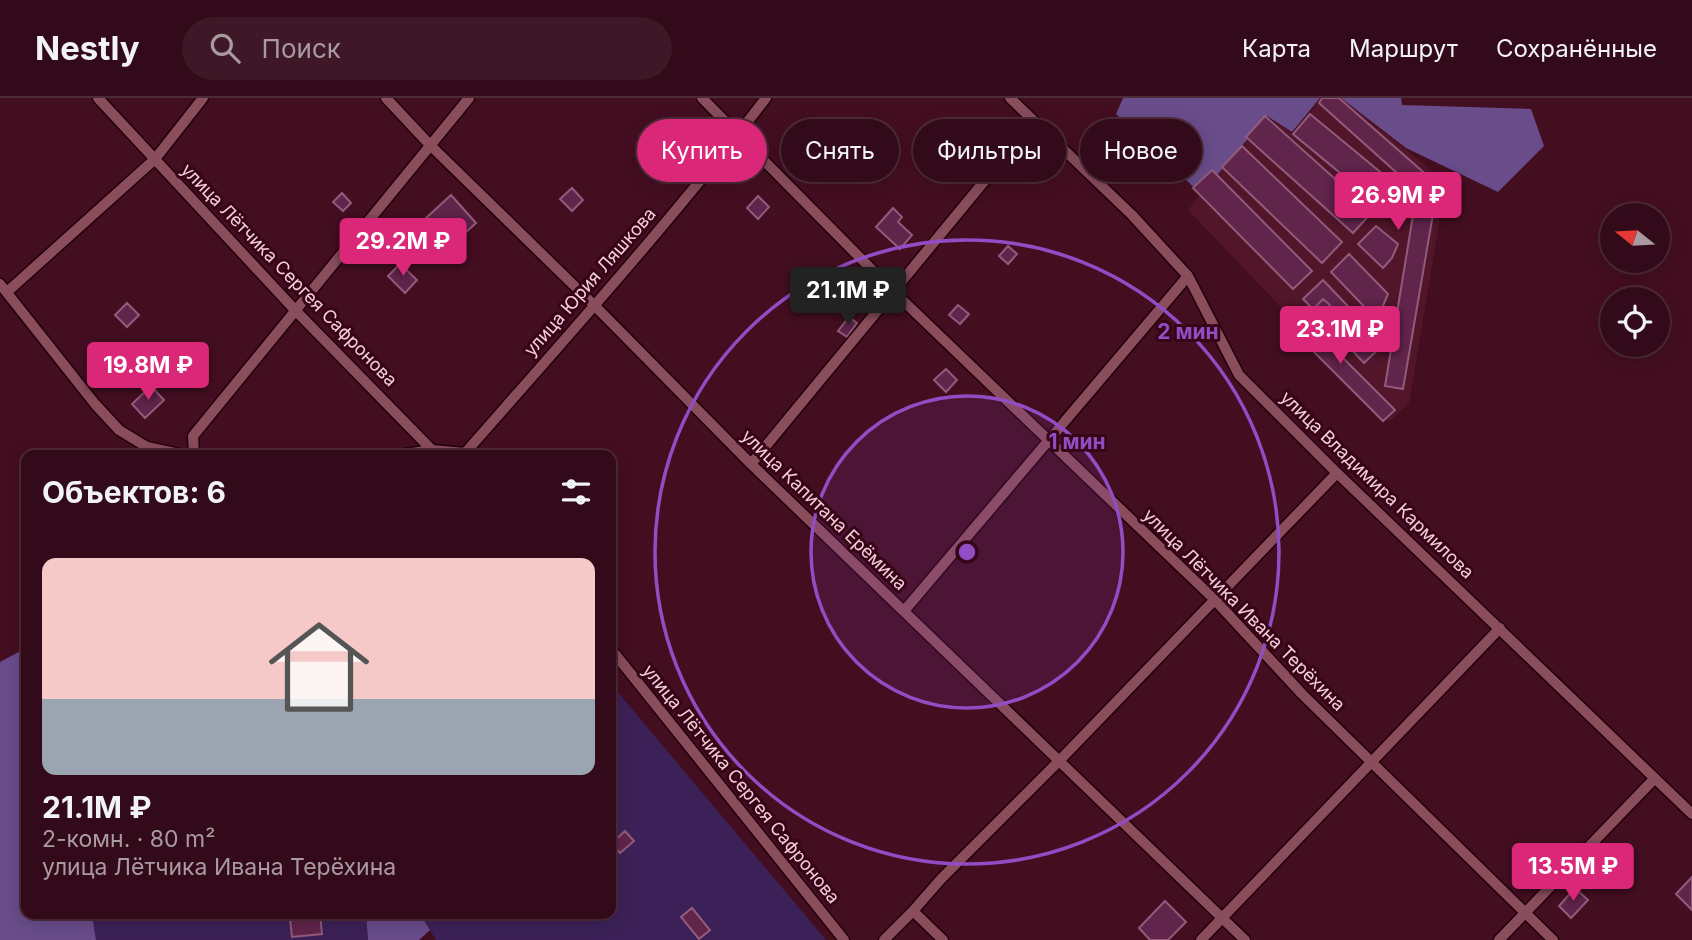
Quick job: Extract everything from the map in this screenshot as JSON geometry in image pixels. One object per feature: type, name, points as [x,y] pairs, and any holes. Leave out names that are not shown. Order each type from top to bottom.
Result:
[{"type":"street","name":"улица Лётчика Сергея Сафронова","points":[[98,98],[295,310],[432,450]]},
{"type":"street","points":[[161,450],[147,447],[119,430],[3,288],[155,159],[203,98]]},
{"type":"street","name":"улица Капитана Ерёмина","points":[[386,98],[751,464],[1245,940]]},
{"type":"street","points":[[194,450],[193,436],[469,98]]},
{"type":"street","name":"улица Лётчика Ивана Терёхина","points":[[702,98],[723,119]]},
{"type":"street","name":"улица Юрия Ляшкова","points":[[750,119],[766,98]]},
{"type":"street","name":"улица Владимира Кармилова","points":[[1010,98],[1032,119]]},
{"type":"street","name":"улица Владимира Кармилова","points":[[1066,152],[1132,215],[1188,276],[1240,375],[1337,473],[1692,814]]},
{"type":"street","name":"улица Лётчика Ивана Терёхина","points":[[767,163],[894,292],[1214,599],[1302,694],[1553,940]]},
{"type":"street","name":"улица Юрия Ляшкова","points":[[468,450],[698,182]]},
{"type":"street","points":[[751,464],[984,182]]},
{"type":"street","points":[[904,611],[1188,276]]},
{"type":"street","points":[[884,940],[1337,473]]},
{"type":"street","points":[[1201,940],[1500,628]]},
{"type":"street","name":"улица Лётчика Сергея Сафронова","points":[[616,655],[844,940]]},
{"type":"street","points":[[1499,940],[1656,778]]},
{"type":"street","points":[[913,911],[943,940]]},
{"type":"shaded area","points":[[1123,98],[1320,98],[1292,132],[1267,116],[1201,194],[1188,182],[1202,182],[1202,119],[1121,119],[1116,114]]},
{"type":"shaded area","points":[[1322,98],[1340,98],[1446,181],[1409,403],[1390,421],[1188,210],[1265,116],[1293,134]]},
{"type":"shaded area","points":[[1341,98],[1401,98],[1402,105],[1531,109],[1544,146],[1498,192],[1406,148]]},
{"type":"shaded area","points":[[21,651],[21,919],[93,919],[96,940],[0,940],[0,662]]},
{"type":"shaded area","points":[[616,690],[826,940],[436,940],[423,919],[616,919]]},
{"type":"shaded area","points":[[93,919],[366,919],[368,940],[96,940]]},
{"type":"shaded area","points":[[366,919],[423,919],[430,930],[419,940],[368,940]]},
{"type":"building","points":[[1322,98],[1339,98],[1438,185],[1403,389],[1385,386],[1417,191],[1319,103]]},
{"type":"building","points":[[1310,114],[1402,190],[1385,210],[1293,134]]},
{"type":"building","points":[[1265,116],[1372,212],[1353,233],[1246,137]]},
{"type":"building","points":[[1242,146],[1342,242],[1322,263],[1222,167]]},
{"type":"building","points":[[1212,170],[1312,271],[1293,289],[1193,188]]},
{"type":"building","points":[[572,188],[583,200],[572,211],[560,199]]},
{"type":"building","points":[[342,193],[351,203],[343,211],[333,202]]},
{"type":"building","points":[[451,195],[476,223],[451,246],[426,218]]},
{"type":"building","points":[[758,196],[769,207],[758,219],[747,208]]},
{"type":"building","points":[[893,208],[902,217],[898,222],[912,235],[900,249],[876,227]]},
{"type":"building","points":[[1376,226],[1398,244],[1392,258],[1383,268],[1358,244]]},
{"type":"building","points":[[1008,246],[1017,254],[1008,264],[999,256]]},
{"type":"building","points":[[1349,254],[1388,294],[1377,320],[1331,272]]},
{"type":"building","points":[[400,264],[417,280],[405,293],[388,276]]},
{"type":"building","points":[[1323,280],[1384,344],[1364,363],[1319,315],[1330,305],[1323,299],[1313,309],[1303,299]]},
{"type":"building","points":[[1323,299],[1330,305],[1319,315],[1313,309]]},
{"type":"building","points":[[127,303],[139,315],[127,327],[115,315]]},
{"type":"building","points":[[958,305],[969,314],[960,324],[949,315]]},
{"type":"building","points":[[1296,311],[1395,410],[1383,421],[1285,323]]},
{"type":"building","points":[[849,317],[857,323],[847,337],[838,331]]},
{"type":"building","points":[[946,369],[957,380],[946,392],[934,380]]},
{"type":"building","points":[[151,386],[164,400],[145,418],[132,404]]},
{"type":"building","points":[[625,831],[634,841],[620,853],[616,848],[616,839]]},
{"type":"building","points":[[1692,877],[1692,910],[1676,894]]},
{"type":"building","points":[[1575,888],[1588,900],[1571,918],[1559,906]]},
{"type":"building","points":[[1165,901],[1186,922],[1168,940],[1150,940],[1139,928]]},
{"type":"building","points":[[692,908],[710,930],[699,939],[681,917]]},
{"type":"building","points":[[290,919],[320,919],[322,934],[292,937]]}]
